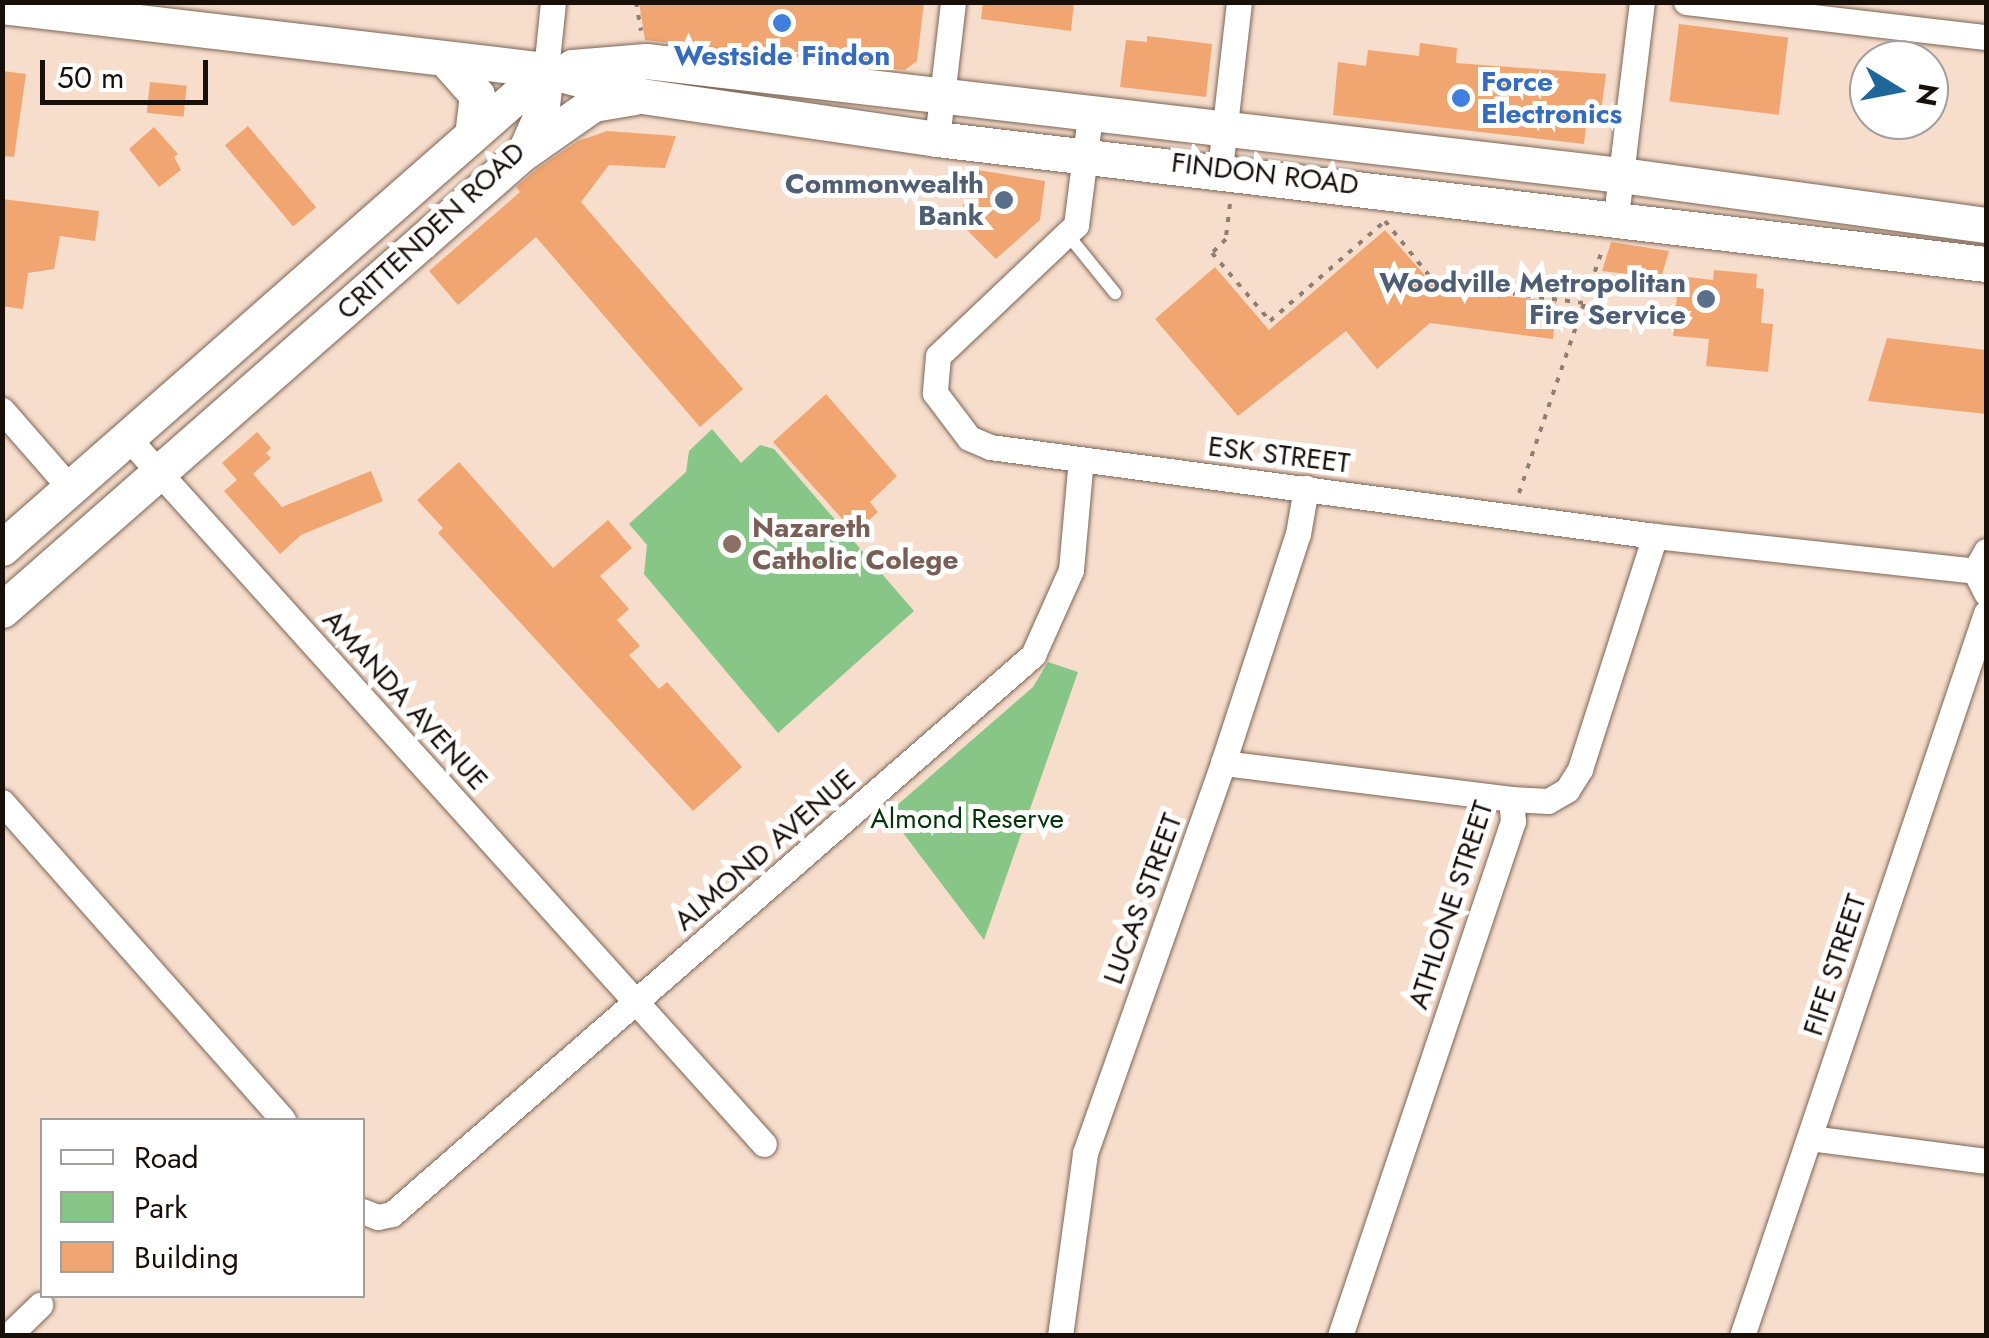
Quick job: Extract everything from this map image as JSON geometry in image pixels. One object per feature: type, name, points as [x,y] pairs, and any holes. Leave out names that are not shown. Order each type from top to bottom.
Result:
[{"type":"main road","name":"FINDON ROAD","points":[[2,6],[95,10],[546,70],[639,96],[785,114],[937,139],[1086,153],[1226,179],[1612,224],[1712,227],[1986,264]]},
{"type":"main road","points":[[446,59],[477,95],[472,134]]},
{"type":"main road","name":"FINDON ROAD","points":[[546,70],[646,61],[942,100],[1622,175],[1986,225]]},
{"type":"main road","name":"CRITTENDEN ROAD","points":[[2,548],[546,70]]},
{"type":"main road","name":"CRITTENDEN ROAD","points":[[2,610],[525,151],[542,115],[546,70]]},
{"type":"main road","points":[[785,114],[816,83]]},
{"type":"main road","points":[[525,151],[593,104],[639,96]]},
{"type":"street","points":[[546,70],[553,2]]},
{"type":"street","points":[[937,139],[953,2]]},
{"type":"street","points":[[1226,179],[1224,132],[1239,2]]},
{"type":"street","points":[[1612,224],[1622,175],[1642,2]]},
{"type":"street","points":[[1686,2],[1986,37]]},
{"type":"street","points":[[1068,235],[1076,224],[1090,116]]},
{"type":"street","name":"ESK STREET","points":[[1068,235],[938,356],[934,393],[969,438],[990,447],[1655,536],[1983,572]]},
{"type":"street","points":[[2,410],[71,489]]},
{"type":"street","name":"AMANDA AVENUE","points":[[128,438],[764,1144]]},
{"type":"street","name":"ALMOND AVENUE","points":[[370,1214],[392,1214],[1033,654],[1071,570],[1081,459]]},
{"type":"street","name":"LUCAS STREET","points":[[1060,1336],[1085,1153],[1223,762],[1298,534],[1306,488]]},
{"type":"street","name":"ATHLONE STREET","points":[[1340,1336],[1513,821],[1511,799],[1548,800],[1567,790],[1580,770],[1655,536]]},
{"type":"street","name":"FIFE STREET","points":[[1742,1336],[1986,613]]},
{"type":"street","points":[[1223,762],[1511,799]]},
{"type":"street","points":[[2,802],[281,1118]]},
{"type":"street","points":[[1810,1138],[1986,1160]]},
{"type":"street","points":[[8,1336],[40,1305]]},
{"type":"lane","points":[[1712,227],[1720,188]]},
{"type":"lane","points":[[1068,235],[1114,293]]},
{"type":"path","points":[[636,2],[642,34]]},
{"type":"path","points":[[1226,179],[1226,240],[1212,253],[1270,321],[1385,222],[1436,284],[1584,302]]},
{"type":"path","points":[[1519,493],[1612,224]]},
{"type":"green space","points":[[712,429],[741,463],[760,445],[774,449],[914,611],[778,733],[644,574],[647,545],[629,524],[686,472],[689,451]]},
{"type":"green space","name":"Almond Reserve","points":[[1048,662],[1078,672],[984,940],[888,813],[1033,687]]},
{"type":"building","name":"Westside Findon","points":[[639,2],[924,2],[917,61],[905,70],[645,40]]},
{"type":"building","points":[[983,2],[1074,2],[1071,31],[981,19]]},
{"type":"building","points":[[1679,24],[1788,37],[1779,115],[1669,101]]},
{"type":"building","points":[[1147,36],[1212,44],[1206,97],[1120,87],[1126,40],[1147,42]]},
{"type":"building","points":[[1420,43],[1457,48],[1456,63],[1606,74],[1600,119],[1587,117],[1584,144],[1333,115],[1338,62],[1366,66],[1368,50],[1419,56]]},
{"type":"building","points":[[2,71],[26,74],[14,157],[2,156]]},
{"type":"building","points":[[150,82],[187,86],[184,117],[147,113]]},
{"type":"building","points":[[248,126],[316,207],[293,226],[225,145]]},
{"type":"building","points":[[154,127],[178,154],[174,157],[181,170],[159,187],[129,149]]},
{"type":"building","points":[[607,131],[676,136],[665,168],[609,165],[581,202],[743,389],[700,427],[536,237],[458,305],[429,271],[520,192],[516,187],[537,169],[578,141]]},
{"type":"building","name":"Commonwealth Bank","points":[[978,170],[1045,181],[1040,220],[996,259],[957,220]]},
{"type":"building","points":[[2,199],[99,211],[95,241],[60,236],[54,269],[28,273],[23,309],[2,306]]},
{"type":"building","points":[[1385,230],[1435,287],[1556,302],[1553,339],[1430,323],[1377,369],[1346,331],[1238,416],[1155,319],[1215,267],[1269,330]]},
{"type":"building","points":[[1611,242],[1669,251],[1661,278],[1602,271]]},
{"type":"building","points":[[1714,270],[1757,274],[1756,288],[1764,289],[1761,323],[1773,324],[1768,372],[1706,366],[1709,339],[1673,336],[1679,276],[1713,280]]},
{"type":"building","points":[[1887,338],[1986,350],[1986,414],[1868,401]]},
{"type":"building","points":[[826,394],[897,476],[870,502],[878,512],[855,533],[773,442]]},
{"type":"building","points":[[257,432],[271,448],[266,453],[271,458],[253,474],[282,507],[371,471],[383,501],[301,535],[280,554],[224,491],[237,480],[222,463]]},
{"type":"building","points":[[459,462],[553,568],[608,520],[632,548],[600,576],[629,609],[617,620],[640,646],[629,655],[659,689],[667,682],[742,767],[693,811],[438,533],[443,528],[417,500]]},
{"type":"place","name":"Westside Findon","points":[[782,23]]},
{"type":"place","name":"Force Electronics","points":[[1461,98]]},
{"type":"place","name":"Commonwealth Bank","points":[[1004,200]]},
{"type":"place","name":"Woodville Metropolitan Fire Service","points":[[1706,299]]},
{"type":"place","name":"Nazareth Catholic Colege","points":[[732,544]]}]
